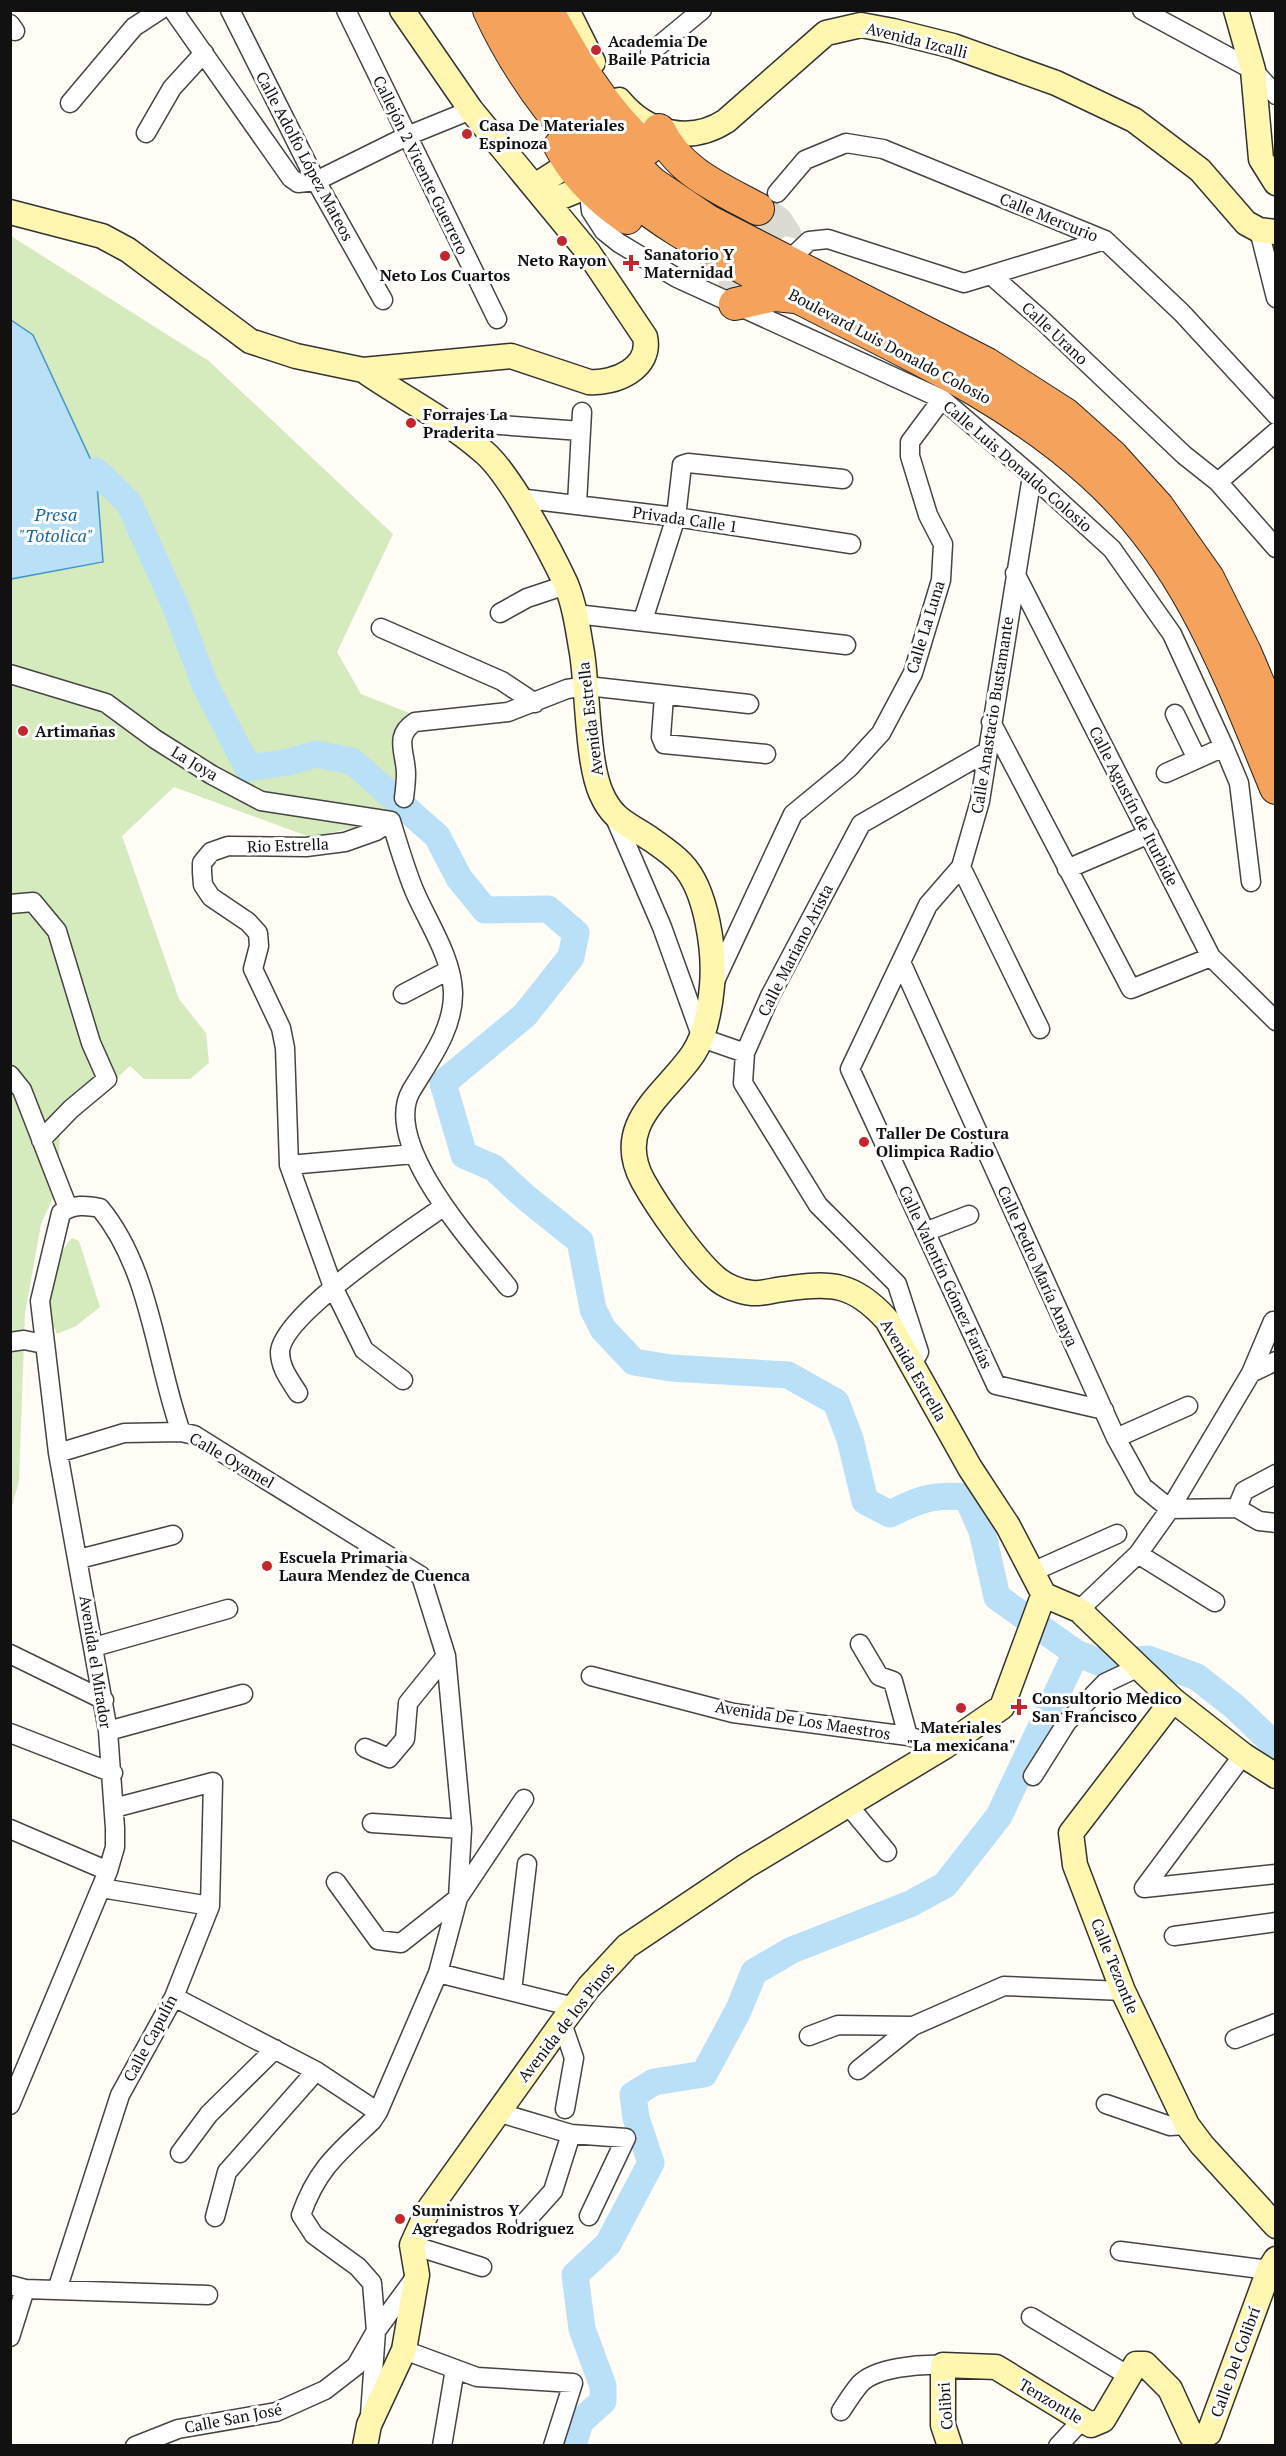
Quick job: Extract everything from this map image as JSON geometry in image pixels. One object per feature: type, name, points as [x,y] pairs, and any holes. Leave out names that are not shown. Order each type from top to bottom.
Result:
[{"type":"highway","name":"Boulevard Luis Donaldo Colosio","points":[[489,10],[502,39],[574,140],[632,197],[695,241],[795,297],[977,389],[1049,438],[1094,475],[1136,519],[1187,589],[1223,661],[1275,788]]},
{"type":"highway","name":"Boulevard Luis Donaldo Colosio","points":[[518,10],[558,81],[592,125],[652,183],[708,221],[987,364],[1065,414],[1112,456],[1158,507],[1208,579],[1245,652],[1275,725]]},
{"type":"highway","points":[[547,10],[587,80],[630,134],[683,181],[761,227],[780,259]]},
{"type":"highway","points":[[540,95],[579,175],[611,222],[721,277]]},
{"type":"highway","points":[[659,130],[672,153],[696,176],[767,201]]},
{"type":"highway","points":[[735,304],[775,295],[795,297]]},
{"type":"street","points":[[70,103],[134,27],[160,10]]},
{"type":"street","points":[[173,10],[291,178],[298,183],[316,181],[407,136],[471,110]]},
{"type":"street","name":"Calle Adolfo López Mateos","points":[[230,10],[316,181],[383,300]]},
{"type":"street","name":"Callejón 2 Vicente Guerrero","points":[[346,10],[496,319]]},
{"type":"street","points":[[10,212],[102,236],[128,250],[250,341],[296,356],[363,370],[511,356],[589,382],[602,383],[625,375],[644,356],[647,346],[645,337],[588,252],[471,110],[402,10]]},
{"type":"street","name":"Avenida Izcalli","points":[[567,10],[598,73],[629,112],[645,125],[659,130],[696,133],[711,131],[734,114],[812,42],[826,33],[864,18],[953,46],[1056,83],[1134,120],[1200,170],[1246,223],[1267,231]]},
{"type":"street","points":[[650,53],[702,10]]},
{"type":"street","points":[[1142,10],[1253,70],[1275,95]]},
{"type":"street","points":[[1236,10],[1253,70],[1260,153],[1267,172],[1275,183]]},
{"type":"street","points":[[567,46],[598,73]]},
{"type":"street","points":[[146,133],[172,88],[204,53]]},
{"type":"street","name":"Calle Mercurio","points":[[767,201],[805,160],[846,143],[883,149],[1105,240],[1182,313],[1275,415]]},
{"type":"street","points":[[542,194],[579,175]]},
{"type":"street","points":[[588,252],[611,222]]},
{"type":"street","name":"Calle Luis Donaldo Colosio","points":[[611,222],[619,243],[677,278],[942,399],[1032,476],[1112,549],[1172,634],[1224,747],[1239,783],[1251,882]]},
{"type":"street","points":[[1267,231],[1275,250]]},
{"type":"street","points":[[1267,231],[1275,298]]},
{"type":"street","points":[[780,259],[809,241],[828,239],[964,283],[1105,240]]},
{"type":"street","name":"Calle Urano","points":[[991,275],[1043,321],[1184,455],[1218,482],[1275,548]]},
{"type":"street","name":"Avenida Estrella","points":[[363,370],[407,400],[445,421],[488,455],[518,498],[566,585],[576,614],[587,686],[594,775],[602,795],[615,818],[650,838],[683,864],[696,884],[712,944],[712,988],[702,1038],[692,1055],[650,1104],[636,1131],[632,1148],[643,1182],[690,1249],[717,1280],[753,1293],[819,1284],[847,1288],[872,1303],[887,1320],[1032,1572],[1043,1596]]},
{"type":"street","name":"Calle La Luna","points":[[712,988],[793,814],[849,768],[881,733],[913,673],[941,580],[943,544],[928,515],[910,456],[910,442],[942,399]]},
{"type":"street","points":[[577,504],[582,412]]},
{"type":"street","points":[[445,421],[581,430]]},
{"type":"street","points":[[1218,482],[1275,432]]},
{"type":"street","points":[[644,620],[676,517],[682,465],[688,463],[843,479]]},
{"type":"street","name":"Calle Anastacio Bustamante","points":[[850,1070],[928,905],[961,867],[980,801],[1032,476]]},
{"type":"street","name":"Privada Calle 1","points":[[518,498],[676,517],[851,544]]},
{"type":"street","name":"Calle Agustín de Iturbide","points":[[1015,573],[1211,957],[1275,1021]]},
{"type":"street","points":[[500,613],[527,598],[566,585]]},
{"type":"street","points":[[576,614],[846,645]]},
{"type":"street","points":[[381,628],[502,681],[535,703]]},
{"type":"street","name":"La Joya","points":[[10,674],[106,703],[155,739],[212,775],[261,801],[391,820]]},
{"type":"street","points":[[404,798],[406,772],[401,738],[405,729],[415,722],[508,712],[567,689],[587,686],[749,704]]},
{"type":"street","points":[[664,696],[661,737],[664,744],[766,754]]},
{"type":"street","points":[[1175,714],[1197,759]]},
{"type":"street","points":[[991,723],[1131,989],[1211,957]]},
{"type":"street","points":[[1166,772],[1224,747]]},
{"type":"street","name":"Calle Mariano Arista","points":[[912,1365],[919,1352],[912,1324],[897,1284],[818,1205],[743,1083],[745,1053],[770,996],[861,824],[988,751]]},
{"type":"street","points":[[615,818],[662,927],[702,1038],[745,1053]]},
{"type":"street","points":[[391,820],[414,888],[449,970],[453,989],[453,1010],[430,1063],[410,1093],[406,1114],[414,1154],[443,1207],[508,1287]]},
{"type":"street","name":"Rio Estrella","points":[[391,820],[376,831],[345,842],[306,847],[228,846],[211,852],[202,863],[203,885],[211,897],[248,922],[258,933],[259,946],[254,969],[281,1028],[285,1048],[289,1166],[333,1287],[364,1350],[403,1380]]},
{"type":"street","points":[[1067,869],[1149,834]]},
{"type":"street","points":[[961,867],[1040,1029]]},
{"type":"street","points":[[10,904],[33,902],[57,931],[91,1043],[107,1079],[71,1109],[41,1140]]},
{"type":"street","name":"Calle Pedro María Anaya","points":[[901,962],[1116,1438],[1143,1487],[1170,1509]]},
{"type":"street","points":[[403,994],[449,970]]},
{"type":"street","name":"Calle Valentín Gómez Farías","points":[[850,1070],[996,1385],[1104,1410]]},
{"type":"street","points":[[10,1075],[22,1090],[68,1208]]},
{"type":"street","points":[[289,1166],[414,1154]]},
{"type":"street","name":"Calle Oyamel","points":[[68,1208],[85,1205],[100,1208],[128,1258],[147,1309],[171,1403],[181,1432],[194,1435],[421,1576],[446,1656]]},
{"type":"street","points":[[298,1393],[282,1367],[280,1350],[287,1334],[333,1287],[443,1207]]},
{"type":"street","name":"Avenida el Mirador","points":[[10,2105],[104,1880],[115,1847],[113,1773],[104,1700],[58,1453],[40,1301],[57,1224],[61,1213],[68,1208]]},
{"type":"street","points":[[926,1232],[969,1215]]},
{"type":"street","points":[[1079,1610],[1138,1554],[1170,1509],[1251,1373],[1273,1321]]},
{"type":"street","points":[[10,1342],[24,1340],[44,1344]]},
{"type":"street","points":[[1251,1373],[1275,1361]]},
{"type":"street","points":[[1116,1438],[1188,1406]]},
{"type":"street","points":[[58,1453],[124,1434],[181,1432]]},
{"type":"street","points":[[1237,1508],[1244,1491],[1275,1474]]},
{"type":"street","points":[[1170,1509],[1237,1508],[1259,1521],[1275,1523]]},
{"type":"street","points":[[1032,1572],[1117,1534]]},
{"type":"street","points":[[79,1559],[173,1535]]},
{"type":"street","points":[[1138,1554],[1215,1602]]},
{"type":"street","points":[[1043,1596],[1079,1610],[1173,1700],[1242,1755],[1275,1776]]},
{"type":"street","name":"Avenida de los Pinos","points":[[412,2246],[427,2212],[497,2112],[568,2015],[627,1946],[746,1866],[944,1747],[1002,1707],[1043,1596]]},
{"type":"street","points":[[94,1647],[228,1609]]},
{"type":"street","points":[[860,1644],[879,1676],[893,1681],[908,1736]]},
{"type":"street","points":[[10,1654],[104,1700]]},
{"type":"street","points":[[365,1748],[389,1758],[405,1739],[408,1703],[446,1656]]},
{"type":"street","points":[[367,2435],[376,2331],[372,2283],[358,2267],[314,2235],[301,2215],[309,2193],[325,2166],[372,2121],[378,2112],[438,1973],[458,1898],[462,1828],[446,1656]]},
{"type":"street","points":[[1033,1776],[1067,1722],[1105,1683],[1139,1667]]},
{"type":"street","name":"Avenida De Los Maestros","points":[[591,1676],[733,1713],[908,1736],[944,1747]]},
{"type":"street","points":[[108,1731],[243,1694]]},
{"type":"street","name":"Calle Tezontle","points":[[1173,1700],[1071,1833],[1075,1865],[1123,1991],[1187,2125],[1202,2145],[1275,2226]]},
{"type":"street","points":[[10,1733],[113,1773]]},
{"type":"street","points":[[1242,1755],[1144,1888],[1275,1874]]},
{"type":"street","name":"Calle Capulín","points":[[57,2290],[120,2095],[174,1997],[210,1906],[213,1782],[114,1808]]},
{"type":"street","points":[[336,1882],[378,1940],[401,1943],[458,1898],[524,1799]]},
{"type":"street","points":[[848,1804],[886,1852]]},
{"type":"street","points":[[372,1823],[462,1828]]},
{"type":"street","points":[[10,1829],[104,1880],[210,1906]]},
{"type":"street","points":[[512,1991],[527,1864]]},
{"type":"street","points":[[1173,1936],[1275,1922]]},
{"type":"street","points":[[438,1973],[512,1991],[568,2015],[574,2058],[565,2109]]},
{"type":"street","points":[[858,2070],[913,2026],[1004,1986],[1123,1991]]},
{"type":"street","points":[[174,1997],[316,2071],[378,2112]]},
{"type":"street","points":[[1235,2039],[1275,2023]]},
{"type":"street","points":[[809,2036],[838,2025],[913,2026]]},
{"type":"street","points":[[180,2152],[209,2114],[275,2049]]},
{"type":"street","points":[[215,2217],[227,2172],[316,2071]]},
{"type":"street","points":[[1106,2104],[1170,2126],[1187,2125]]},
{"type":"street","points":[[497,2112],[571,2133],[626,2138],[589,2216]]},
{"type":"street","points":[[526,2221],[553,2191],[571,2133]]},
{"type":"street","points":[[367,2435],[404,2350],[417,2275],[412,2246],[482,2266]]},
{"type":"street","points":[[1120,2251],[1272,2265]]},
{"type":"street","name":"Calle Del Colibrí","points":[[1129,2376],[1136,2364],[1145,2364],[1170,2389],[1191,2435],[1209,2433],[1272,2265]]},
{"type":"street","name":"Calle San José","points":[[135,2445],[178,2429],[276,2412],[325,2390],[356,2366],[376,2331],[417,2275]]},
{"type":"street","points":[[10,2337],[18,2287],[208,2295]]},
{"type":"street","points":[[1031,2317],[1129,2376]]},
{"type":"street","points":[[404,2350],[477,2377],[573,2383],[553,2445]]},
{"type":"street","name":"Tenzontle","points":[[841,2411],[862,2382],[889,2371],[919,2364],[996,2367],[1091,2425],[1103,2420],[1129,2376]]},
{"type":"street","name":"Colibri","points":[[943,2366],[943,2425],[950,2445]]},
{"type":"street","points":[[442,2445],[455,2369]]},
{"type":"street","points":[[1058,2445],[1082,2420]]},
{"type":"green space","points":[[11,236],[209,361],[393,534],[337,652],[361,694],[417,716],[396,740],[409,788],[382,822],[310,837],[174,787],[122,836],[179,999],[206,1033],[209,1063],[190,1079],[144,1079],[130,1066],[60,1129],[58,1187],[41,1224],[25,1314],[19,1481],[11,1510],[11,579],[102,563],[33,335],[11,320]]},
{"type":"green space","points":[[72,1238],[79,1241],[100,1307],[76,1326],[57,1334],[49,1317],[48,1298],[57,1264]]},
{"type":"water","name":"Presa \"Totolica\"","points":[[11,320],[33,335],[96,471],[103,562],[11,579]]},
{"type":"waterway","points":[[96,471],[129,503],[175,605],[205,685],[248,768],[289,762],[316,754],[352,761],[437,836],[459,878],[485,910],[548,909],[576,933],[571,957],[525,1015],[443,1083],[464,1155],[494,1168],[524,1196],[580,1241],[593,1309],[603,1329],[634,1362],[671,1368],[788,1375],[836,1402],[850,1439],[865,1501],[890,1514],[927,1499],[945,1496],[967,1497],[982,1531],[997,1597],[1076,1653],[1101,1663],[1148,1659],[1197,1677],[1235,1707],[1276,1746]]},
{"type":"waterway","points":[[573,2446],[580,2422],[603,2401],[603,2386],[582,2329],[575,2275],[608,2244],[651,2163],[636,2118],[633,2095],[654,2082],[704,2074],[738,2011],[754,1972],[792,1950],[910,1904],[945,1885],[999,1816],[1076,1653]]},
{"type":"tunnel","points":[[721,277],[748,287],[765,279],[775,268],[786,236],[777,222],[758,209]]},
{"type":"place","name":"Academia De Baile Patricia","points":[[596,50]]},
{"type":"place","name":"Casa De Materiales Espinoza","points":[[467,134]]},
{"type":"place","name":"Neto Rayon","points":[[562,241]]},
{"type":"place","name":"Neto Los Cuartos","points":[[445,256]]},
{"type":"place","name":"Sanatorio Y Maternidad","points":[[631,263]]},
{"type":"place","name":"Forrajes La Praderita","points":[[411,423]]},
{"type":"place","name":"Artimañas","points":[[23,731]]},
{"type":"place","name":"Taller De Costura Olimpica Radio","points":[[864,1142]]},
{"type":"place","name":"Escuela Primaria Laura Mendez de Cuenca","points":[[267,1566]]},
{"type":"place","name":"Consultorio Medico San Francisco","points":[[1019,1707]]},
{"type":"place","name":"Materiales \"La mexicana\"","points":[[961,1708]]},
{"type":"place","name":"Suministros Y Agregados Rodriguez","points":[[400,2219]]}]
